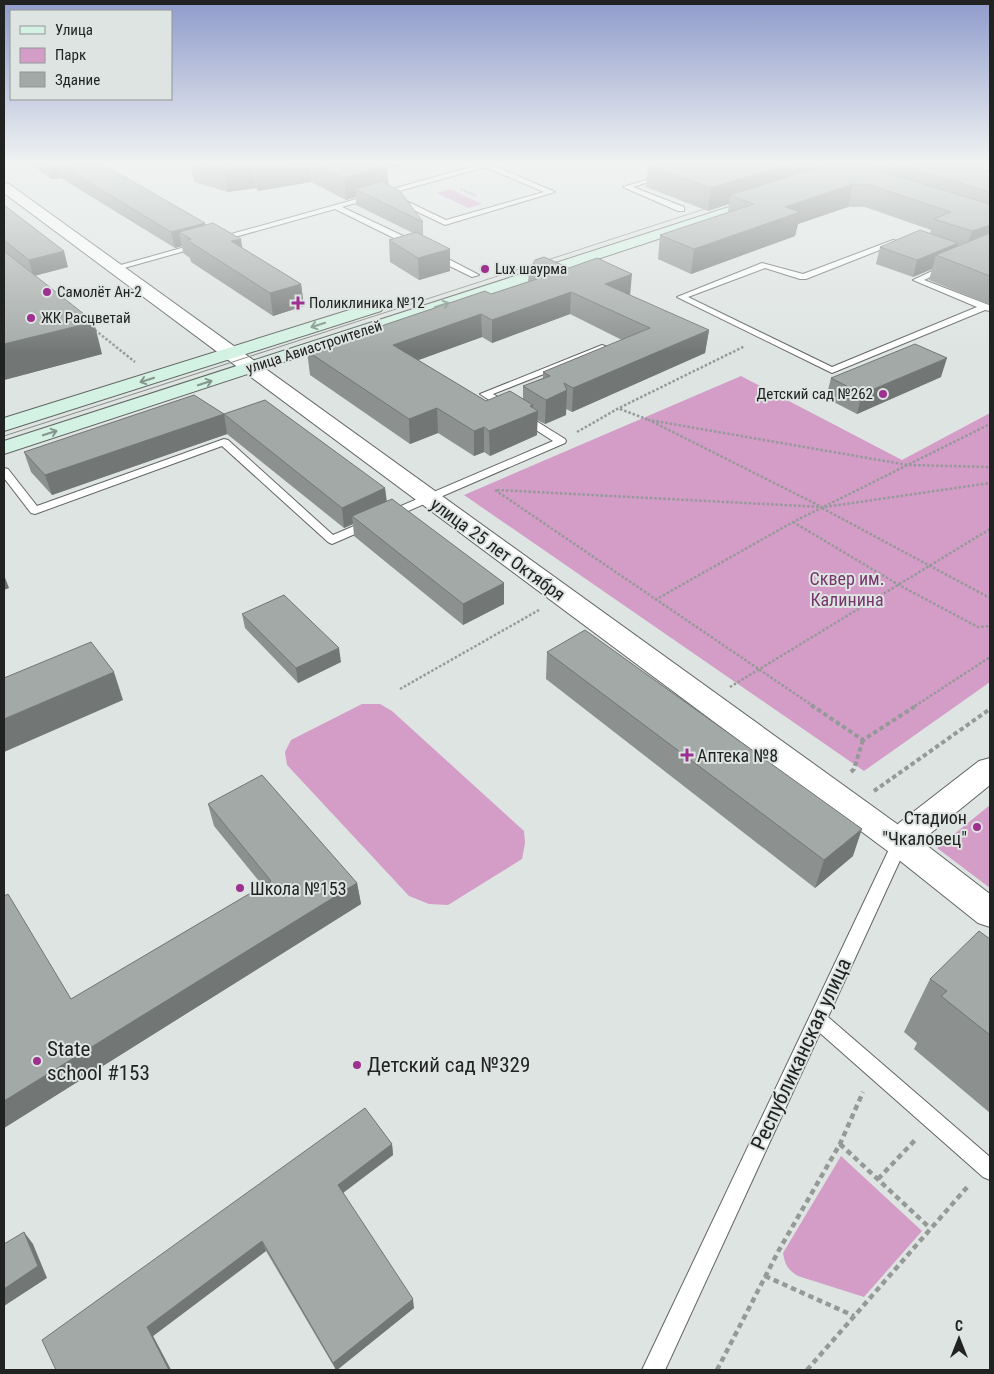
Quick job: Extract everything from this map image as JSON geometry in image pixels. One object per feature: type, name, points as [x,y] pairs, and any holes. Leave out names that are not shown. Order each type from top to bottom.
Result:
[{"type":"main road","name":"улица Авиастроителей","points":[[4,448],[686,225]]},
{"type":"main road","points":[[456,281],[493,269]]},
{"type":"main road","name":"улица Авиастроителей","points":[[4,425],[390,302]]},
{"type":"street","name":"улица 25 лет Октября","points":[[53,225],[232,353],[900,842],[990,913]]},
{"type":"street","name":"Республиканская улица","points":[[900,842],[990,769]]},
{"type":"lane","points":[[114,268],[267,225]]},
{"type":"lane","points":[[374,225],[475,275]]},
{"type":"lane","points":[[904,238],[803,277],[765,265],[682,297],[832,370],[988,308]]},
{"type":"lane","points":[[957,263],[917,280],[988,308]]},
{"type":"lane","points":[[561,441],[485,394],[604,348]]},
{"type":"lane","points":[[4,471],[35,511],[224,442],[332,540],[561,441]]},
{"type":"lane","name":"Республиканская улица","points":[[653,1370],[900,842]]},
{"type":"lane","points":[[817,1019],[990,1170]]},
{"type":"path","points":[[92,329],[140,365]]},
{"type":"path","points":[[561,441],[619,408],[762,337]]},
{"type":"path","points":[[619,408],[649,420],[822,507],[990,598]]},
{"type":"path","points":[[649,420],[908,465],[990,467]]},
{"type":"path","points":[[655,600],[793,522],[990,424]]},
{"type":"path","points":[[863,740],[494,490],[822,507],[990,483]]},
{"type":"path","points":[[793,522],[899,585],[978,627],[990,626]]},
{"type":"path","points":[[722,691],[990,529]]},
{"type":"path","points":[[400,689],[546,606]]},
{"type":"path","points":[[845,778],[854,769],[863,740],[990,657]]},
{"type":"path","points":[[868,795],[990,709]]},
{"type":"path","points":[[717,1370],[766,1276],[840,1144],[862,1095]]},
{"type":"path","points":[[878,1179],[916,1139]]},
{"type":"path","points":[[840,1144],[930,1228]]},
{"type":"path","points":[[807,1370],[967,1187]]},
{"type":"path","points":[[766,1276],[854,1316]]},
{"type":"green space","name":"Сквер им. Калинина","points":[[741,376],[902,460],[990,413],[990,682],[864,771],[464,495]]},
{"type":"green space","points":[[362,704],[380,704],[392,711],[524,831],[525,843],[522,859],[448,905],[429,904],[409,896],[287,765],[285,752],[291,740]]},
{"type":"green space","name":"Стадион \"Чкаловец\"","points":[[990,805],[990,888],[937,848]]},
{"type":"green space","points":[[841,1156],[922,1231],[864,1297],[798,1276],[788,1267],[783,1253]]},
{"type":"building","points":[[4,225],[30,225],[64,251],[29,260],[4,240]]},
{"type":"building","points":[[160,225],[197,225],[171,232]]},
{"type":"building","points":[[205,225],[217,225],[241,239],[231,241],[301,284],[270,293],[187,240],[191,239],[179,232]]},
{"type":"building","points":[[690,225],[762,225],[694,249],[660,235]]},
{"type":"building","points":[[953,225],[990,225],[972,231]]},
{"type":"building","points":[[920,230],[958,243],[917,260],[880,247]]},
{"type":"building","points":[[416,232],[450,249],[418,258],[389,240]]},
{"type":"building","points":[[990,233],[990,276],[936,255]]},
{"type":"building","points":[[4,251],[94,322],[4,344]]},
{"type":"building","points":[[544,257],[569,268],[597,258],[632,274],[605,284],[709,330],[573,388],[564,383],[567,390],[546,400],[523,386],[550,376],[543,372],[650,328],[571,292],[492,320],[481,314],[393,345],[486,401],[510,391],[533,405],[530,406],[538,411],[489,431],[484,427],[474,431],[437,408],[409,419],[307,351],[485,291],[491,294],[540,278],[529,272],[535,260]]},
{"type":"building","points":[[915,344],[947,358],[862,394],[831,378]]},
{"type":"building","points":[[194,395],[224,414],[45,475],[24,452]]},
{"type":"building","points":[[265,400],[385,488],[342,508],[224,414]]},
{"type":"building","points":[[392,499],[504,583],[463,604],[352,516]]},
{"type":"building","points":[[284,595],[339,648],[296,668],[242,614]]},
{"type":"building","points":[[585,630],[862,829],[824,860],[547,652]]},
{"type":"building","points":[[91,642],[114,672],[4,719],[4,678]]},
{"type":"building","points":[[262,775],[357,883],[4,1101],[4,896],[8,894],[71,999],[271,881],[208,804]]},
{"type":"building","points":[[979,931],[990,939],[990,1035],[941,996],[947,991],[930,979]]},
{"type":"building","points":[[365,1108],[392,1144],[338,1185],[413,1299],[333,1363],[262,1241],[147,1327],[169,1370],[56,1370],[42,1340]]},
{"type":"building","points":[[24,1232],[38,1266],[4,1289],[4,1244]]},
{"type":"tram line","points":[[4,436],[655,225]]},
{"type":"place","name":"Lux шаурма","points":[[485,269]]},
{"type":"place","name":"Самолёт Ан-2","points":[[47,292]]},
{"type":"place","name":"Поликлиника №12","points":[[298,303]]},
{"type":"place","name":"ЖК Расцветай","points":[[31,318]]},
{"type":"place","name":"Детский сад №262","points":[[883,394]]},
{"type":"place","name":"Аптека №8","points":[[687,755]]},
{"type":"place","name":"Стадион \"Чкаловец\"","points":[[977,827]]},
{"type":"place","name":"Школа №153","points":[[240,888]]},
{"type":"place","name":"State school #153","points":[[37,1061]]},
{"type":"place","name":"Детский сад №329","points":[[357,1065]]}]
